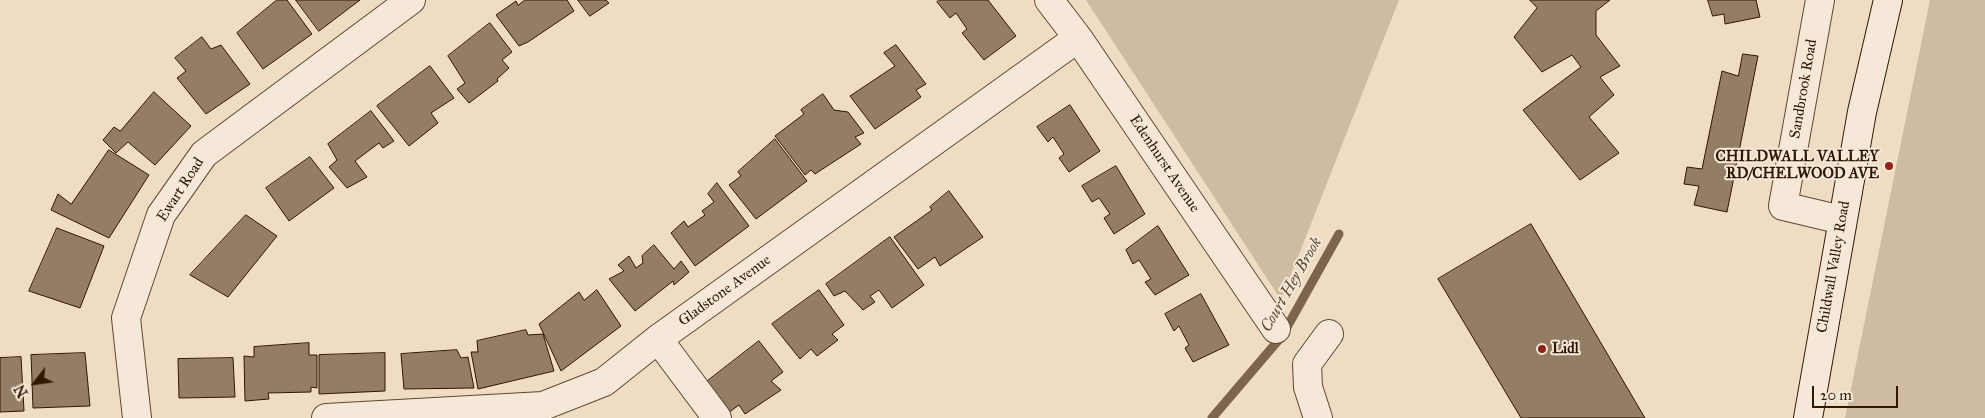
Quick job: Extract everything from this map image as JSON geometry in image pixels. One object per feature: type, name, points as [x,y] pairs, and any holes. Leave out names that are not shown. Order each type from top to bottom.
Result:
[{"type":"street","name":"Ewart Road","points":[[137,418],[126,318],[161,215],[204,154],[411,0]]},
{"type":"street","name":"Edenhurst Avenue","points":[[1049,0],[1078,38],[1276,329]]},
{"type":"street","name":"Sandbrook Road","points":[[1820,0],[1783,206],[1842,220]]},
{"type":"street","name":"Childwall Valley Road","points":[[1808,418],[1862,112],[1888,0]]},
{"type":"street","name":"Gladstone Avenue","points":[[326,418],[543,406],[604,382],[658,340],[1078,38]]},
{"type":"street","points":[[1318,418],[1308,387],[1307,364],[1329,334]]},
{"type":"street","points":[[658,340],[717,418]]},
{"type":"shaded area","points":[[1086,0],[1399,0],[1281,300]]},
{"type":"shaded area","points":[[1930,0],[1985,0],[1985,418],[1845,418]]},
{"type":"building","points":[[277,0],[287,0],[312,34],[263,69],[237,33]]},
{"type":"building","points":[[296,0],[360,0],[319,31]]},
{"type":"building","points":[[525,0],[567,0],[574,11],[519,46],[496,15],[516,1],[518,5]]},
{"type":"building","points":[[578,0],[606,0],[609,3],[590,16]]},
{"type":"building","points":[[939,0],[988,0],[1016,36],[984,60],[962,33],[967,29],[956,13],[950,18],[937,2]]},
{"type":"building","points":[[1530,0],[1610,0],[1596,11],[1596,35],[1620,66],[1600,77],[1614,95],[1589,117],[1619,153],[1580,180],[1523,110],[1581,67],[1572,55],[1542,72],[1514,37],[1537,8]]},
{"type":"building","points":[[1708,0],[1756,0],[1760,17],[1725,24],[1724,14],[1713,16]]},
{"type":"building","points":[[490,23],[512,52],[502,60],[509,68],[497,79],[498,81],[469,103],[457,89],[465,83],[448,56]]},
{"type":"building","points":[[202,37],[211,49],[221,45],[250,84],[206,114],[177,78],[186,71],[175,58]]},
{"type":"building","points":[[896,45],[926,84],[916,90],[921,97],[875,129],[850,96],[895,66],[884,53]]},
{"type":"building","points":[[1743,54],[1758,56],[1727,212],[1694,205],[1699,186],[1684,184],[1687,167],[1702,169],[1722,71],[1738,76]]},
{"type":"building","points":[[430,66],[454,98],[431,113],[438,123],[409,146],[377,106]]},
{"type":"building","points":[[154,92],[191,126],[155,165],[128,142],[116,153],[103,140],[114,127],[120,131]]},
{"type":"building","points":[[823,94],[834,110],[848,112],[864,133],[855,137],[861,144],[815,174],[811,170],[805,175],[775,136],[804,114],[801,110]]},
{"type":"building","points":[[1070,105],[1100,151],[1069,172],[1059,158],[1064,154],[1053,137],[1048,142],[1037,127]]},
{"type":"building","points":[[371,111],[394,141],[383,148],[379,143],[355,161],[367,177],[347,188],[329,167],[337,160],[328,144]]},
{"type":"building","points":[[775,139],[807,181],[756,219],[729,185],[741,176],[738,172]]},
{"type":"building","points":[[109,150],[149,175],[109,238],[51,210],[58,194],[71,204]]},
{"type":"building","points":[[310,157],[334,188],[289,221],[266,188]]},
{"type":"building","points":[[1116,166],[1145,214],[1114,234],[1104,218],[1110,214],[1099,198],[1092,202],[1082,186]]},
{"type":"building","points":[[717,183],[749,226],[695,266],[671,233],[684,221],[688,227],[705,215],[702,211],[714,202],[708,194]]},
{"type":"building","points":[[949,191],[983,237],[940,266],[935,257],[918,269],[894,237],[932,210],[930,207]]},
{"type":"building","points":[[246,215],[277,236],[228,297],[190,275]]},
{"type":"building","name":"Lidl","points":[[1531,224],[1645,418],[1521,418],[1438,279]]},
{"type":"building","points":[[1158,226],[1189,275],[1155,295],[1145,282],[1151,279],[1139,260],[1133,264],[1126,250]]},
{"type":"building","points":[[57,228],[104,246],[80,308],[29,291]]},
{"type":"building","points":[[890,237],[924,285],[892,308],[879,290],[870,296],[875,302],[863,310],[845,291],[834,296],[826,284]]},
{"type":"building","points":[[654,245],[674,269],[681,261],[689,272],[674,285],[673,281],[635,311],[609,279],[624,271],[618,265],[629,256],[636,268],[643,263],[642,256]]},
{"type":"building","points":[[597,290],[621,326],[561,371],[539,324],[579,292],[584,300]]},
{"type":"building","points":[[819,290],[844,325],[832,334],[838,340],[817,356],[811,349],[800,359],[772,324]]},
{"type":"building","points":[[1201,294],[1229,345],[1193,362],[1185,348],[1189,345],[1179,326],[1174,331],[1165,314]]},
{"type":"building","points":[[526,330],[528,335],[543,334],[554,371],[478,389],[471,352],[478,352],[477,341]]},
{"type":"building","points":[[759,341],[783,372],[771,381],[781,390],[745,414],[739,405],[728,413],[705,383]]},
{"type":"building","points":[[309,343],[309,355],[317,355],[317,388],[311,387],[311,392],[268,393],[269,399],[245,401],[244,356],[254,357],[254,347]]},
{"type":"building","points":[[457,350],[461,358],[468,357],[474,388],[404,389],[401,354]]},
{"type":"building","points":[[85,353],[90,406],[33,408],[31,355]]},
{"type":"building","points":[[385,353],[385,391],[319,394],[319,355]]},
{"type":"building","points":[[21,357],[24,411],[0,412],[0,358]]},
{"type":"building","points":[[233,358],[235,397],[179,398],[178,359]]},
{"type":"waterway","name":"Court Hey Brook","points":[[1212,418],[1282,336],[1339,234]]},
{"type":"place","name":"CHILDWALL VALLEY RD/CHELWOOD AVE","points":[[1889,166]]},
{"type":"place","name":"Lidl","points":[[1542,349]]}]
